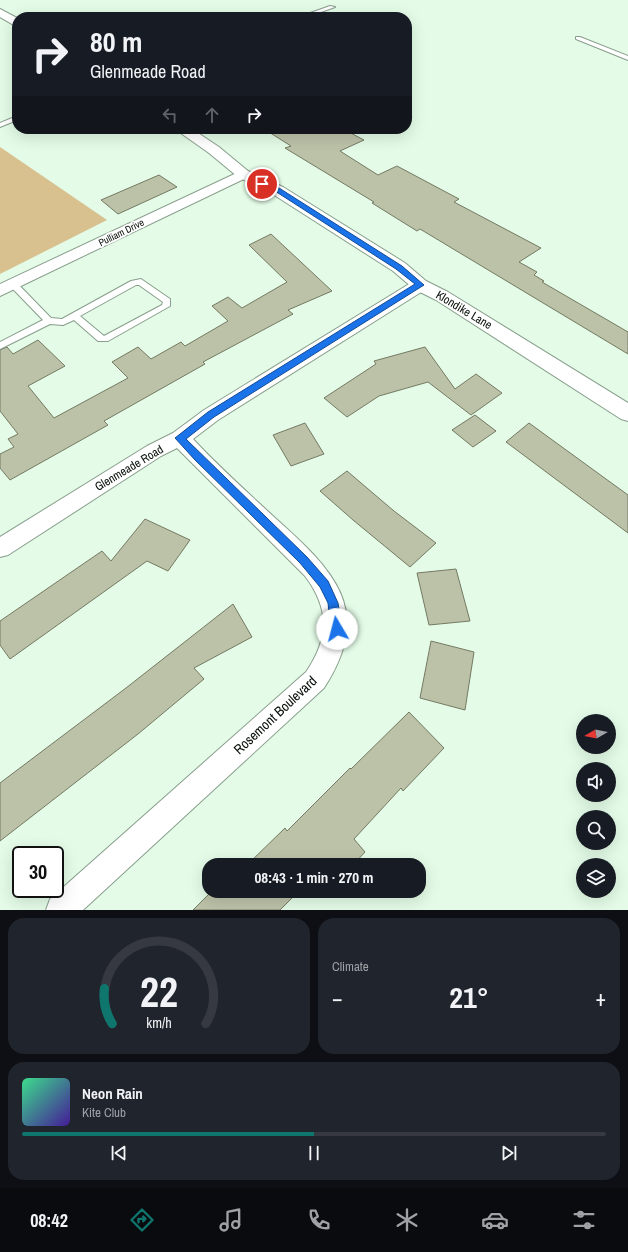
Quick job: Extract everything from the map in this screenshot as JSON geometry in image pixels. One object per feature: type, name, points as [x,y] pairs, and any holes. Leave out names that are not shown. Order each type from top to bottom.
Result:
[{"type":"street","points":[[0,12],[12,20]]},
{"type":"street","name":"Klondike Lane","points":[[190,134],[214,150],[242,174],[277,190],[399,267],[420,285],[442,296],[628,413]]},
{"type":"street","name":"Pulliam Drive","points":[[7,287],[242,174]]},
{"type":"street","name":"Glenmeade Road","points":[[0,548],[154,451],[180,438],[211,414],[420,285]]},
{"type":"street","name":"Rosemont Boulevard","points":[[61,910],[315,680],[326,664],[334,647],[337,629],[334,609],[333,603],[324,584],[304,560],[198,458],[180,438]]},
{"type":"lane","points":[[317,12],[332,7]]},
{"type":"lane","points":[[578,38],[628,58]]},
{"type":"lane","points":[[0,125],[12,120]]},
{"type":"lane","points":[[0,346],[49,321],[63,322],[138,282],[141,282],[167,301],[166,306],[105,339],[101,339],[75,316]]},
{"type":"lane","points":[[7,287],[49,321]]},
{"type":"shaded area","points":[[0,147],[107,220],[0,274]]},
{"type":"building","points":[[272,134],[353,134],[364,140],[340,151],[378,175],[397,166],[459,199],[454,202],[541,248],[519,262],[537,272],[534,275],[544,281],[542,282],[628,332],[628,354],[420,229],[417,231],[372,203],[374,202],[285,148],[291,146]]},
{"type":"building","points":[[159,175],[177,187],[118,214],[101,200]]},
{"type":"building","points":[[271,234],[332,291],[288,310],[293,314],[203,362],[205,364],[104,421],[108,425],[10,480],[0,468],[0,454],[14,447],[8,439],[18,434],[0,411],[0,350],[7,347],[13,354],[38,340],[65,366],[28,386],[54,418],[128,378],[112,362],[138,347],[151,359],[181,342],[185,346],[228,321],[212,306],[228,297],[242,308],[287,282],[249,245]]},
{"type":"building","points":[[425,347],[455,389],[476,374],[502,393],[471,415],[428,382],[379,396],[347,417],[324,398],[376,364],[374,361]]},
{"type":"building","points":[[475,415],[496,431],[473,447],[452,430]]},
{"type":"building","points":[[305,423],[324,454],[291,466],[273,435]]},
{"type":"building","points":[[529,423],[628,495],[628,533],[506,442]]},
{"type":"building","points":[[347,471],[394,511],[436,543],[410,567],[320,491]]},
{"type":"building","points":[[145,519],[190,540],[168,571],[147,561],[10,659],[0,645],[0,621],[102,551],[111,561]]},
{"type":"building","points":[[456,569],[470,621],[429,625],[417,573]]},
{"type":"building","points":[[233,604],[252,637],[194,668],[204,679],[138,734],[0,841],[0,783],[126,688]]},
{"type":"building","points":[[431,641],[474,652],[465,710],[420,698]]},
{"type":"building","points":[[409,712],[444,748],[403,791],[401,788],[354,839],[365,852],[359,858],[254,858],[285,828],[287,831],[350,768],[351,769]]},
{"type":"building","points":[[205,898],[292,898],[280,910],[193,910]]},
{"type":"route","points":[[262,184],[277,190],[399,267],[420,285],[211,414],[180,438],[198,458],[304,560],[324,584],[333,603],[337,629]]}]
